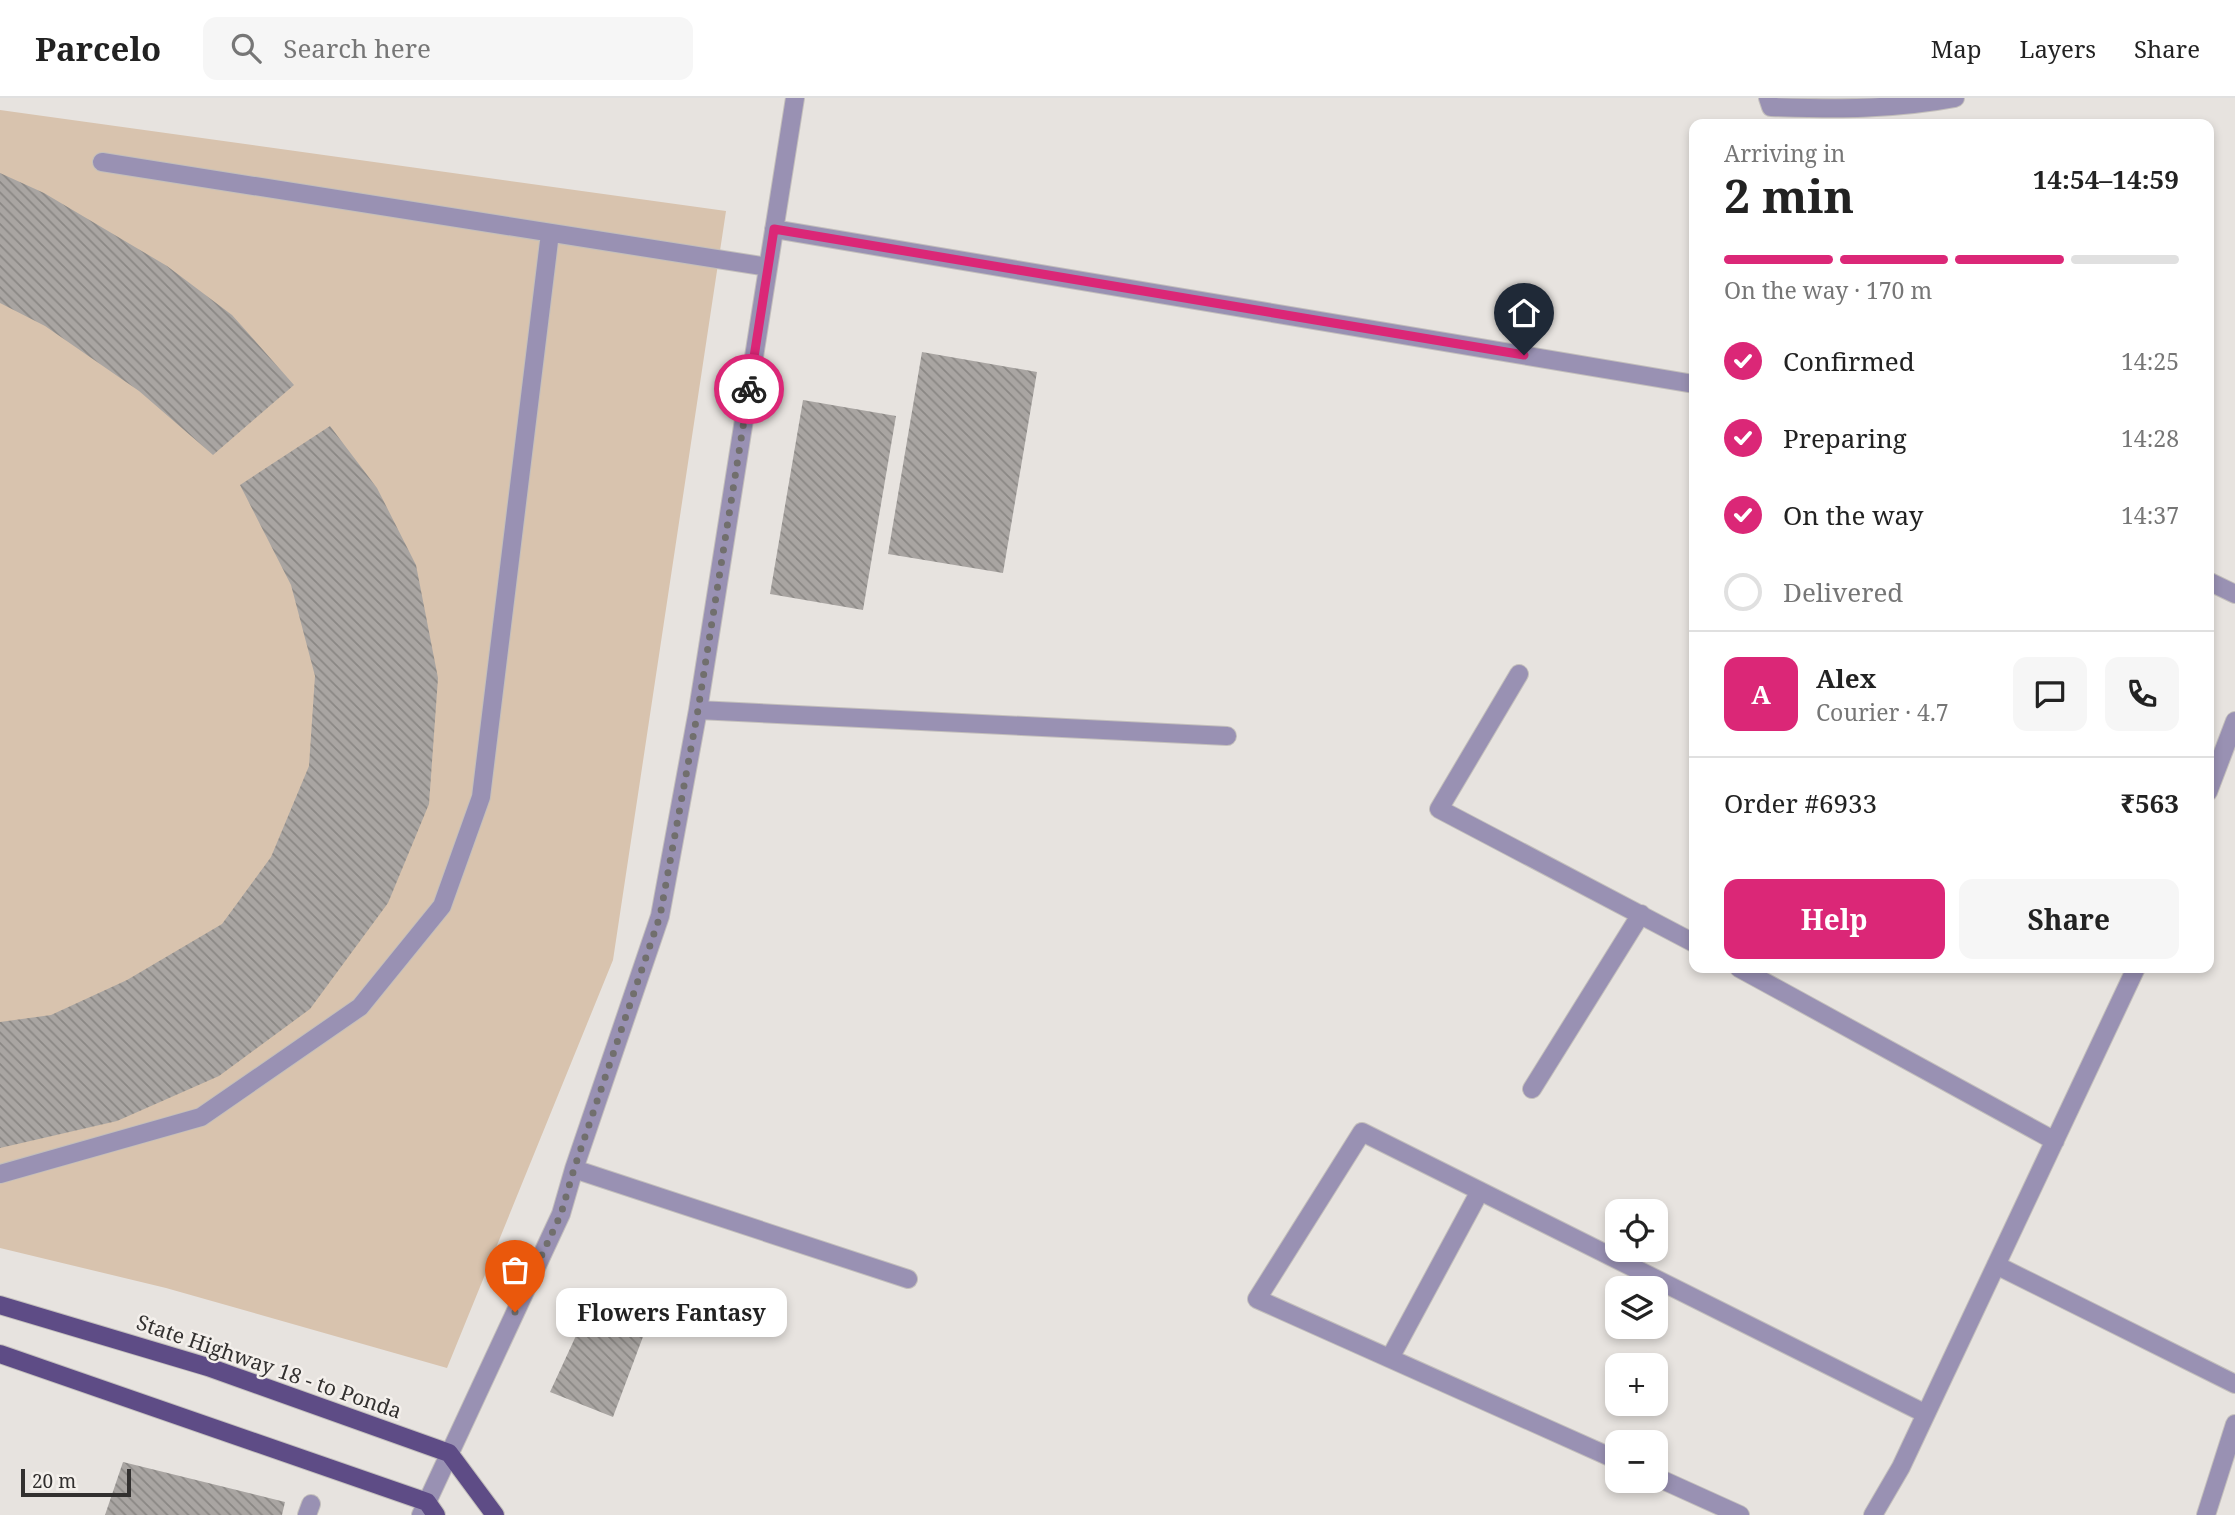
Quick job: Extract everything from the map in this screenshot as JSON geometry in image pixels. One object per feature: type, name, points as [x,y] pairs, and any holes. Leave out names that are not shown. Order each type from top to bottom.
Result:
[{"type":"main road","name":"State Highway 18 - to Ponda","points":[[0,1305],[208,1367],[449,1454]]},
{"type":"main road","points":[[0,1354],[428,1511]]},
{"type":"main road","points":[[449,1454],[495,1515]]},
{"type":"street","points":[[428,1511],[449,1454],[561,1214],[660,916],[698,710],[795,98]]},
{"type":"street","points":[[1768,98],[1771,107],[1880,109],[1955,98]]},
{"type":"street","points":[[102,162],[768,267]]},
{"type":"street","points":[[774,229],[1689,383]]},
{"type":"street","points":[[0,1174],[201,1117],[360,1007],[442,906],[481,797],[550,233]]},
{"type":"street","points":[[2214,584],[2235,594]]},
{"type":"street","points":[[1518,674],[1439,809],[1689,940]]},
{"type":"street","points":[[698,710],[1227,736]]},
{"type":"street","points":[[2214,776],[2235,721]]},
{"type":"street","points":[[1532,1089],[1641,914]]},
{"type":"street","points":[[1748,973],[2054,1141]]},
{"type":"street","points":[[1872,1515],[1901,1467],[2134,973]]},
{"type":"street","points":[[1605,1455],[1257,1299],[1362,1132],[1926,1414]]},
{"type":"street","points":[[574,1169],[908,1279]]},
{"type":"street","points":[[1390,1358],[1480,1191]]},
{"type":"street","points":[[1996,1265],[2235,1384]]},
{"type":"street","points":[[2206,1515],[2235,1424]]},
{"type":"street","points":[[1668,1482],[1740,1515]]},
{"type":"shaded area","points":[[0,110],[726,211],[613,960],[447,1368],[166,1288],[0,1248]]},
{"type":"building","points":[[0,173],[44,193],[167,266],[232,315],[294,385],[213,455],[139,391],[45,326],[0,303]]},
{"type":"building","points":[[922,352],[1037,372],[1003,573],[888,554]]},
{"type":"building","points":[[803,400],[896,416],[863,610],[770,594]]},
{"type":"building","points":[[330,426],[377,488],[416,565],[438,678],[429,804],[388,903],[310,1009],[219,1076],[117,1121],[0,1148],[0,1022],[51,1015],[127,980],[222,924],[271,857],[309,766],[315,676],[291,585],[240,485]]},
{"type":"building","points":[[592,1301],[650,1318],[613,1417],[550,1392]]},
{"type":"building","points":[[123,1462],[285,1502],[282,1515],[105,1515]]},
{"type":"way so far","points":[[515,1312],[561,1214],[660,916],[698,710],[749,389]]},
{"type":"place","name":"Flowers Fantasy","points":[[515,1312]]},
{"type":"route","points":[[749,389],[774,229],[1524,355]]}]
